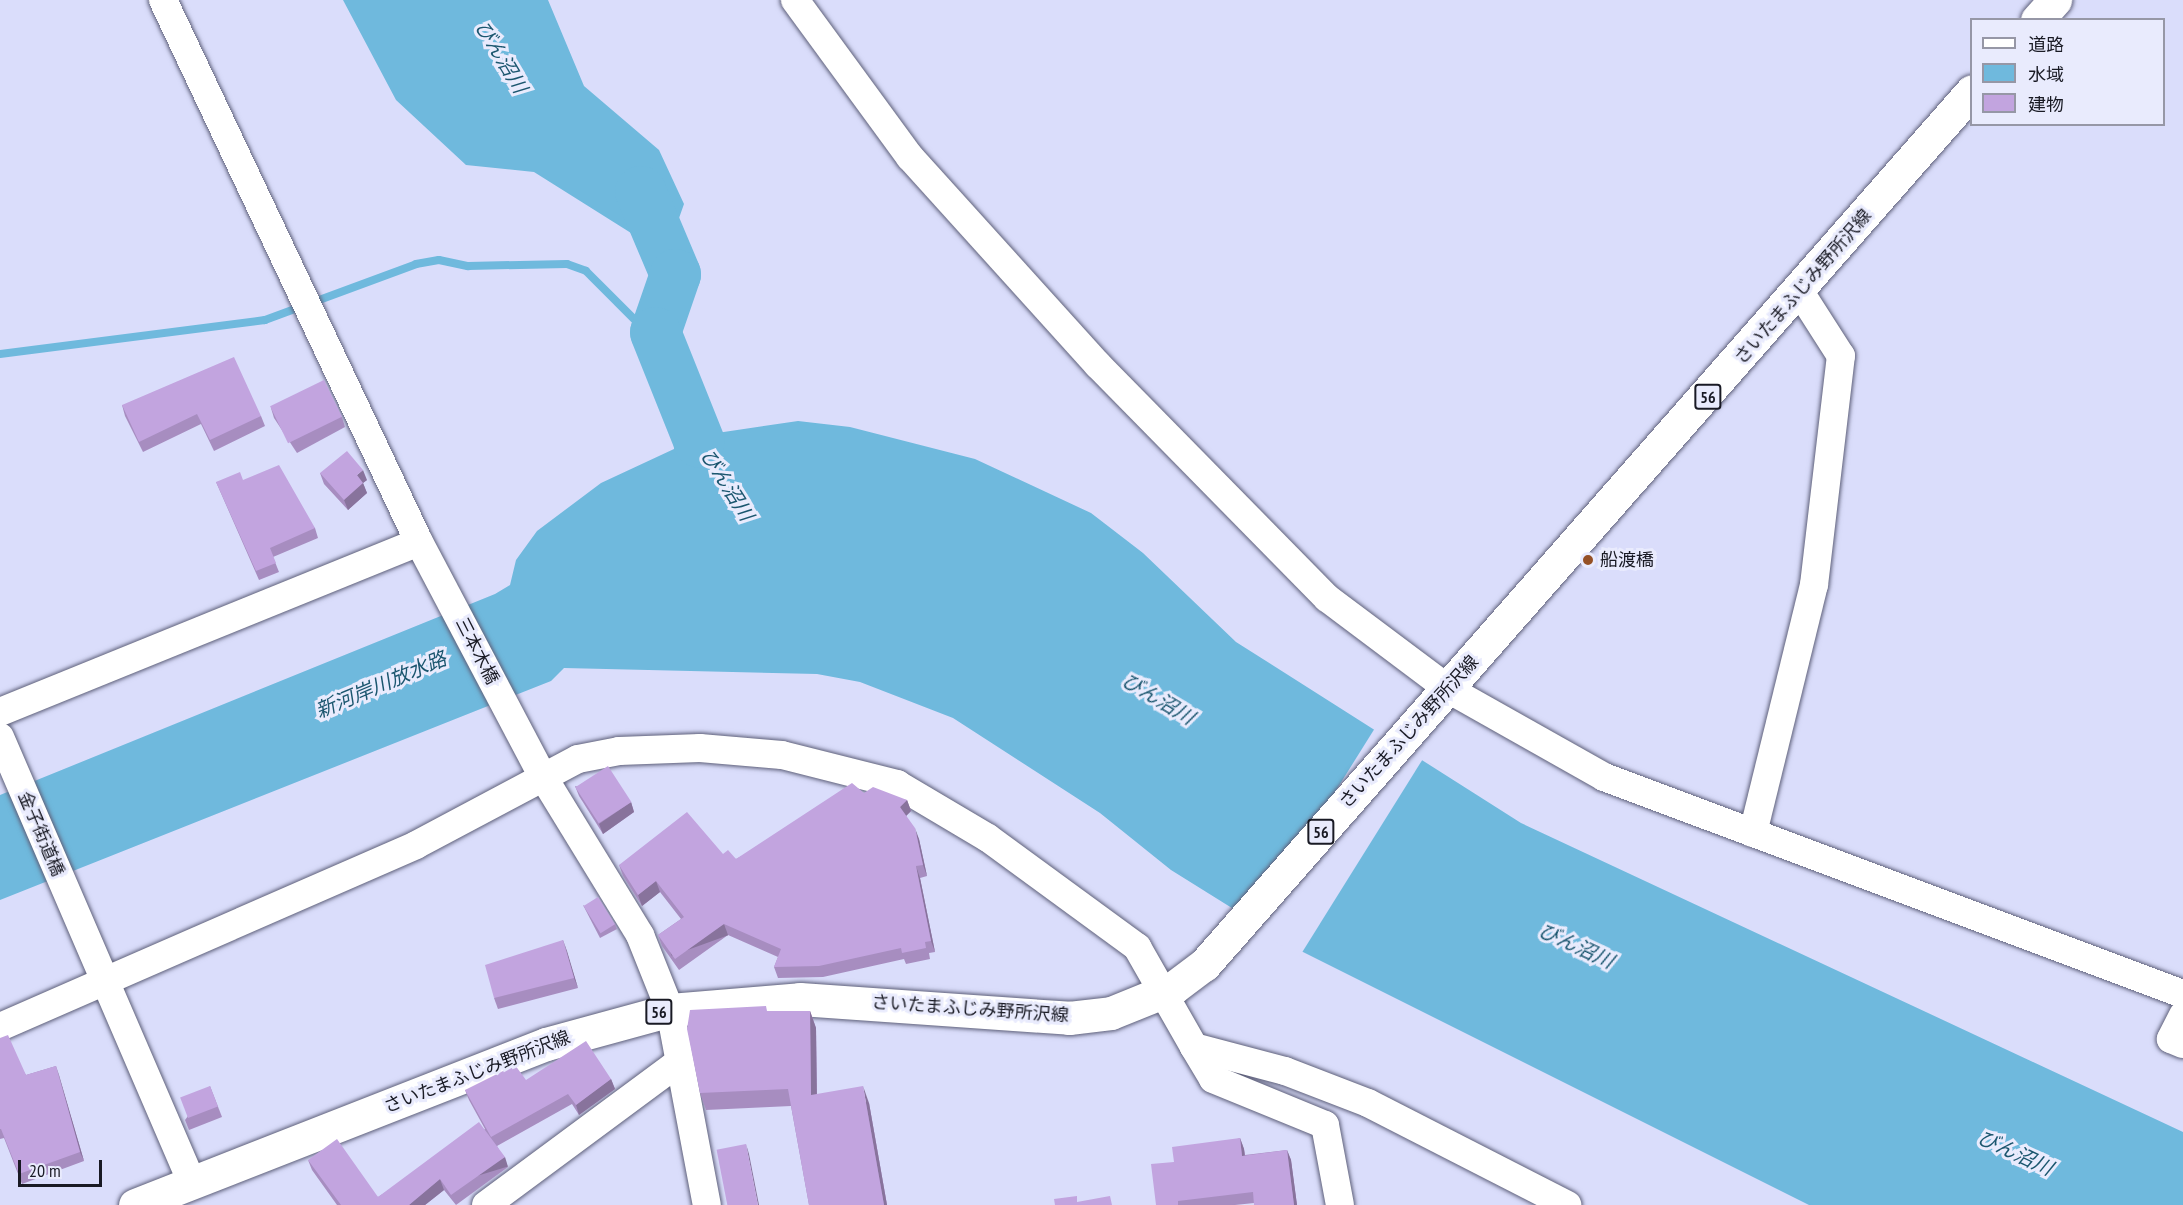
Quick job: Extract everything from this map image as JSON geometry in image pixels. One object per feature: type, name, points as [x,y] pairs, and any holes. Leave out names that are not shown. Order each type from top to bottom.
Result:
[{"type":"main road","points":[[2039,18],[2055,0]]},
{"type":"main road","name":"さいたまふじみ野所沢線","points":[[135,1205],[546,1044],[670,1010],[800,999],[1069,1018],[1111,1013],[1161,994],[1204,965],[1800,292],[1970,92]]},
{"type":"street","name":"三本木橋","points":[[163,0],[424,550],[542,775],[640,935],[670,1010],[678,1063],[707,1205]]},
{"type":"street","points":[[795,0],[910,157],[1098,365],[1327,598],[1444,694],[1604,777],[2183,994]]},
{"type":"street","points":[[1753,833],[1815,585],[1841,356],[1800,292]]},
{"type":"street","points":[[0,712],[424,550]]},
{"type":"street","name":"金子街道橋","points":[[0,737],[192,1183]]},
{"type":"street","points":[[0,1027],[416,845],[542,775],[619,751],[700,748],[782,755],[897,784],[988,838],[1137,947],[1161,994],[1213,1079],[1325,1125],[1340,1205]]},
{"type":"street","points":[[2183,1015],[2171,1039],[2183,1044]]},
{"type":"street","points":[[1194,1047],[1285,1071],[1368,1103],[1567,1205]]},
{"type":"street","points":[[486,1205],[678,1063]]},
{"type":"water","points":[[343,0],[548,0],[584,86],[659,150],[684,204],[666,255],[534,172],[466,165],[396,100]]},
{"type":"water","name":"新河岸川放水路","points":[[678,376],[695,419],[703,416],[717,433],[798,421],[850,427],[975,459],[1091,513],[1143,553],[1236,642],[1521,823],[2183,1132],[2183,1205],[1809,1205],[1301,951],[1171,870],[1100,813],[953,718],[860,682],[817,674],[564,668],[551,681],[0,900],[0,795],[495,594],[510,585],[516,560],[537,531],[601,483],[674,449],[673,429],[679,426],[666,381]]},
{"type":"pier","points":[[1375,728],[1423,758],[1299,957],[1251,926]]},
{"type":"building","points":[[234,357],[261,416],[210,440],[197,414],[139,442],[122,405]]},
{"type":"building","points":[[324,380],[342,417],[288,443],[270,406]]},
{"type":"building","points":[[347,451],[363,470],[357,475],[363,483],[344,500],[320,473]]},
{"type":"building","points":[[279,465],[315,528],[270,548],[276,563],[256,571],[216,482],[240,472],[243,480]]},
{"type":"building","points":[[608,766],[631,802],[599,823],[575,787]]},
{"type":"building","points":[[852,783],[864,793],[873,787],[907,800],[900,807],[915,828],[923,865],[916,866],[931,941],[925,942],[926,948],[902,953],[901,948],[819,966],[774,967],[781,949],[724,924],[675,959],[658,935],[684,917],[656,881],[638,895],[619,865],[687,812],[723,854],[728,850],[736,859]]},
{"type":"building","points":[[598,897],[615,924],[601,933],[584,906]]},
{"type":"building","points":[[563,940],[574,978],[494,998],[485,965]]},
{"type":"building","points":[[766,1006],[767,1011],[810,1011],[811,1095],[863,1086],[884,1205],[809,1205],[788,1089],[700,1093],[687,1029],[690,1010]]},
{"type":"building","points":[[8,1035],[26,1075],[56,1066],[80,1152],[19,1174],[0,1129],[0,1038]]},
{"type":"building","points":[[586,1041],[611,1079],[576,1105],[568,1094],[491,1137],[465,1090],[515,1065],[526,1080]]},
{"type":"building","points":[[210,1086],[218,1107],[188,1118],[180,1097]]},
{"type":"building","points":[[479,1122],[505,1157],[451,1195],[440,1179],[409,1205],[341,1205],[308,1160],[337,1139],[378,1197]]},
{"type":"building","points":[[1240,1138],[1242,1156],[1287,1150],[1294,1205],[1254,1205],[1253,1192],[1178,1201],[1178,1205],[1156,1205],[1151,1164],[1174,1162],[1172,1147]]},
{"type":"building","points":[[746,1144],[758,1205],[727,1205],[717,1150]]},
{"type":"building","points":[[1077,1196],[1077,1202],[1110,1196],[1112,1205],[1055,1205],[1054,1199]]},
{"type":"waterway","name":"びん沼川","points":[[640,191],[675,274],[655,332],[699,442]]},
{"type":"waterway","points":[[0,354],[265,320],[416,264],[439,260],[468,266],[567,264],[586,271],[650,335],[655,332]]},
{"type":"place","name":"船渡橋","points":[[1588,560]]}]
